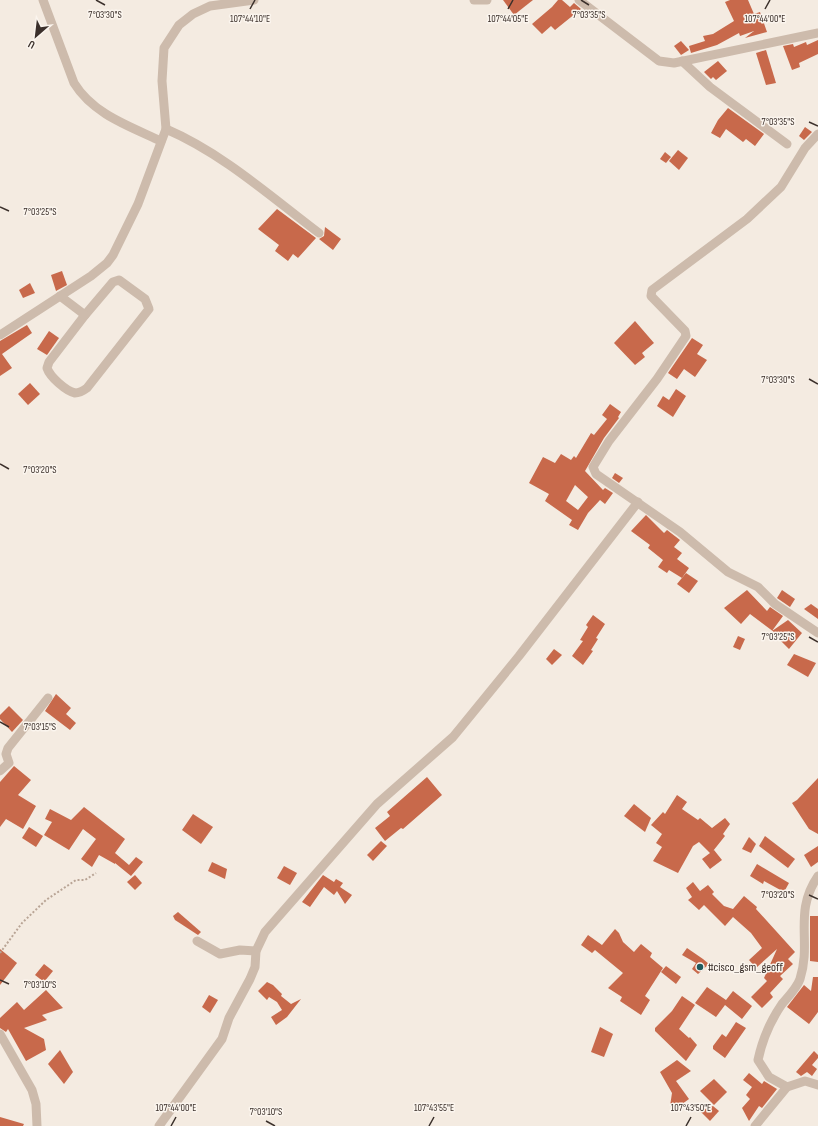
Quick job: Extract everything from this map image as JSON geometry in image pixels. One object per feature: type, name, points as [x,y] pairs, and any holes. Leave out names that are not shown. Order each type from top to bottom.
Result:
[{"type":"street","points":[[43,0],[74,82],[88,102],[102,112],[161,141]]},
{"type":"street","points":[[0,335],[91,276],[107,263],[113,255],[138,204],[166,129],[162,81],[164,48],[179,25],[198,11],[210,6],[254,0]]},
{"type":"street","points":[[474,0],[487,0]]},
{"type":"street","points":[[579,0],[659,61],[674,63],[818,33]]},
{"type":"street","points":[[682,61],[710,87],[787,144]]},
{"type":"street","points":[[166,129],[188,138],[238,171],[319,233]]},
{"type":"street","points":[[818,134],[805,148],[781,187],[747,219],[650,292],[685,331],[686,336],[657,379],[609,441],[593,467],[596,474],[680,532],[728,572],[758,587],[775,604],[818,632]]},
{"type":"street","points":[[119,280],[145,299],[149,309],[87,388],[82,392],[74,393],[52,378],[47,368],[85,314],[113,282],[119,280]]},
{"type":"street","points":[[60,296],[85,314]]},
{"type":"street","points":[[159,1126],[222,1039],[229,1018],[253,972],[256,951],[265,932],[376,804],[453,736],[519,656],[638,502]]},
{"type":"street","points":[[0,771],[9,763],[6,754],[8,748],[48,698]]},
{"type":"street","points":[[787,1087],[769,1077],[758,1060],[761,1044],[781,1006],[800,981],[803,961],[804,911],[809,888],[818,876]]},
{"type":"street","points":[[197,941],[220,954],[240,950],[256,951]]},
{"type":"street","points":[[0,1034],[3,1048],[32,1090],[36,1104],[37,1126]]},
{"type":"street","points":[[756,1125],[787,1087],[805,1081],[818,1085]]},
{"type":"path","points":[[0,953],[22,923],[46,900],[76,880],[85,880],[96,872]]},
{"type":"building","points":[[503,0],[533,0],[514,15]]},
{"type":"building","points":[[558,0],[562,0],[570,7],[574,3],[581,9],[555,30],[551,26],[542,34],[532,24]]},
{"type":"building","points":[[730,0],[748,0],[754,14],[760,12],[767,32],[745,38],[754,31],[740,36],[739,33],[717,45],[691,53],[689,46],[705,41],[703,36],[713,34],[734,21],[725,2]]},
{"type":"building","points":[[818,40],[818,54],[799,63],[800,67],[792,70],[783,46],[793,44],[794,47],[806,42],[807,45]]},
{"type":"building","points":[[681,41],[689,50],[681,55],[674,46]]},
{"type":"building","points":[[766,50],[776,83],[766,85],[756,53]]},
{"type":"building","points":[[718,61],[727,71],[716,80],[713,77],[711,79],[704,72]]},
{"type":"building","points":[[728,108],[764,134],[755,146],[746,139],[743,142],[726,129],[720,138],[711,133],[718,120]]},
{"type":"building","points":[[805,127],[812,132],[804,140],[799,136]]},
{"type":"building","points":[[678,150],[688,158],[679,170],[669,161]]},
{"type":"building","points":[[665,152],[671,157],[666,163],[660,159]]},
{"type":"building","points":[[277,209],[316,238],[298,258],[293,254],[288,261],[275,251],[279,245],[258,229]]},
{"type":"building","points":[[325,227],[341,239],[333,250],[319,239],[324,236]]},
{"type":"building","points":[[62,271],[67,285],[56,291],[51,275]]},
{"type":"building","points":[[30,283],[35,293],[23,298],[19,290]]},
{"type":"building","points":[[635,321],[654,343],[642,353],[645,357],[635,365],[614,343]]},
{"type":"building","points":[[27,325],[32,333],[2,354],[12,368],[0,376],[0,341]]},
{"type":"building","points":[[49,331],[59,338],[47,355],[37,349]]},
{"type":"building","points":[[692,338],[703,345],[697,354],[707,360],[695,377],[684,369],[677,379],[668,373]]},
{"type":"building","points":[[30,383],[40,394],[28,405],[18,394]]},
{"type":"building","points":[[676,389],[686,396],[673,417],[657,406],[663,396],[669,400]]},
{"type":"building","points":[[610,404],[621,412],[618,417],[619,418],[604,438],[585,471],[603,490],[605,488],[613,493],[605,504],[600,500],[588,513],[578,530],[569,525],[572,520],[545,501],[549,494],[529,483],[543,457],[555,463],[561,454],[571,460],[574,456],[576,458],[591,433],[594,435],[607,419],[602,415]],"holes":[[[575,485],[588,497],[578,510],[566,501]]]},
{"type":"building","points":[[615,473],[623,478],[619,483],[612,478]]},
{"type":"building","points":[[646,515],[664,533],[667,530],[680,540],[674,547],[682,553],[677,559],[689,568],[682,578],[669,570],[667,573],[658,567],[663,560],[648,548],[650,545],[631,531]]},
{"type":"building","points":[[686,573],[698,581],[689,593],[677,584]]},
{"type":"building","points":[[747,590],[767,611],[770,607],[783,616],[772,631],[750,614],[741,624],[724,608]]},
{"type":"building","points":[[782,590],[795,599],[790,607],[777,598]]},
{"type":"building","points":[[811,604],[818,609],[818,619],[804,609]]},
{"type":"building","points":[[593,615],[605,624],[596,638],[598,639],[591,650],[593,651],[583,665],[572,656],[583,641],[580,640],[588,627],[586,625]]},
{"type":"building","points":[[788,620],[802,633],[789,649],[776,636],[778,635],[772,631]]},
{"type":"building","points":[[738,636],[745,639],[740,650],[733,647]]},
{"type":"building","points":[[554,649],[562,655],[552,665],[546,659]]},
{"type":"building","points":[[794,654],[816,663],[808,677],[787,665]]},
{"type":"building","points":[[56,694],[71,708],[66,714],[76,723],[70,730],[45,711]]},
{"type":"building","points":[[9,706],[23,720],[12,732],[0,719],[0,715]]},
{"type":"building","points":[[14,766],[31,780],[18,795],[36,806],[23,829],[6,819],[0,827],[0,782]]},
{"type":"building","points":[[427,777],[442,795],[403,829],[401,828],[385,841],[375,828],[390,816],[387,812]]},
{"type":"building","points":[[818,778],[818,834],[809,829],[792,803],[797,800]]},
{"type":"building","points":[[677,795],[687,802],[682,809],[698,820],[700,818],[712,828],[725,818],[730,824],[723,834],[725,836],[713,851],[714,850],[722,860],[710,869],[702,859],[710,853],[699,842],[693,846],[678,873],[653,861],[662,847],[656,843],[662,834],[651,825],[663,812],[665,814]]},
{"type":"building","points":[[634,804],[651,818],[645,832],[624,816]]},
{"type":"building","points":[[84,807],[125,839],[115,853],[129,865],[136,857],[143,862],[131,876],[115,863],[99,855],[92,867],[81,859],[96,839],[83,829],[69,850],[44,835],[52,822],[45,819],[50,809],[71,820]]},
{"type":"building","points":[[193,814],[213,827],[201,844],[182,830]]},
{"type":"building","points":[[29,827],[43,836],[36,847],[22,838]]},
{"type":"building","points":[[765,836],[795,859],[788,868],[759,846]]},
{"type":"building","points":[[749,837],[756,844],[751,853],[742,849]]},
{"type":"building","points":[[381,841],[387,846],[373,861],[367,855]]},
{"type":"building","points":[[818,846],[818,862],[811,867],[804,855]]},
{"type":"building","points":[[212,862],[227,869],[225,879],[208,871]]},
{"type":"building","points":[[757,864],[789,883],[784,892],[764,881],[763,884],[750,876]]},
{"type":"building","points":[[284,866],[297,873],[290,885],[277,878]]},
{"type":"building","points":[[135,875],[142,883],[135,890],[127,882]]},
{"type":"building","points":[[323,875],[334,882],[336,879],[343,883],[340,887],[352,895],[345,904],[337,891],[334,895],[324,887],[310,907],[302,902]]},
{"type":"building","points":[[693,882],[700,891],[708,885],[714,892],[712,894],[724,906],[733,909],[744,896],[757,907],[756,909],[795,952],[788,959],[793,964],[780,976],[783,979],[770,993],[773,997],[762,1008],[751,997],[767,981],[764,978],[777,949],[756,968],[749,960],[762,948],[751,933],[733,917],[725,926],[704,905],[699,910],[688,900],[692,897],[686,888]]},
{"type":"building","points":[[178,912],[201,932],[198,935],[175,920],[173,916]]},
{"type":"building","points":[[810,916],[818,916],[818,962],[810,961]]},
{"type":"building","points":[[615,929],[619,933],[623,942],[634,952],[641,944],[652,953],[650,957],[663,968],[645,996],[650,1000],[641,1015],[620,1001],[622,997],[608,988],[623,973],[595,950],[592,953],[581,945],[588,935],[602,945]]},
{"type":"building","points":[[687,948],[709,964],[698,974],[692,969],[696,963],[682,955]]},
{"type":"building","points":[[0,949],[17,963],[0,985]]},
{"type":"building","points":[[44,964],[53,971],[44,982],[35,975]]},
{"type":"building","points":[[666,966],[681,977],[676,984],[661,972]]},
{"type":"building","points":[[813,977],[818,977],[818,1012],[809,1024],[787,1007],[804,985],[811,991]]},
{"type":"building","points":[[267,982],[273,985],[282,994],[281,996],[291,1004],[301,999],[287,1017],[276,1025],[271,1017],[282,1010],[277,1002],[269,997],[267,1000],[258,991]]},
{"type":"building","points":[[707,987],[726,1000],[733,991],[752,1006],[742,1019],[725,1005],[716,1017],[695,1003]]},
{"type":"building","points":[[46,990],[63,1008],[42,1015],[47,1020],[24,1028],[44,1039],[46,1050],[26,1061],[8,1029],[6,1032],[0,1028],[0,1018],[17,1002],[24,1010]]},
{"type":"building","points":[[209,995],[218,1000],[210,1013],[202,1007]]},
{"type":"building","points":[[682,996],[695,1005],[679,1029],[689,1038],[690,1037],[697,1045],[686,1061],[655,1031],[655,1028],[672,1011]]},
{"type":"building","points":[[736,1022],[746,1028],[725,1058],[713,1049],[713,1046],[722,1034],[726,1037]]},
{"type":"building","points":[[600,1027],[613,1034],[604,1057],[591,1052]]},
{"type":"building","points":[[60,1050],[73,1072],[64,1084],[48,1064]]},
{"type":"building","points":[[814,1051],[818,1055],[818,1058],[812,1065],[817,1069],[812,1076],[807,1072],[801,1076],[796,1072]]},
{"type":"building","points":[[677,1060],[691,1071],[676,1081],[689,1099],[674,1110],[670,1106],[672,1093],[660,1072]]},
{"type":"building","points":[[749,1073],[762,1084],[764,1081],[777,1089],[762,1108],[759,1106],[749,1121],[742,1108],[750,1099],[746,1095],[752,1087],[743,1080]]},
{"type":"building","points":[[714,1079],[727,1092],[714,1105],[700,1091]]},
{"type":"building","points":[[713,1106],[719,1111],[710,1121],[700,1111]]},
{"type":"building","points":[[0,1117],[24,1124],[23,1126],[0,1126]]},
{"type":"place","name":"#cisco_gsm_geoff","points":[[700,967]]}]
